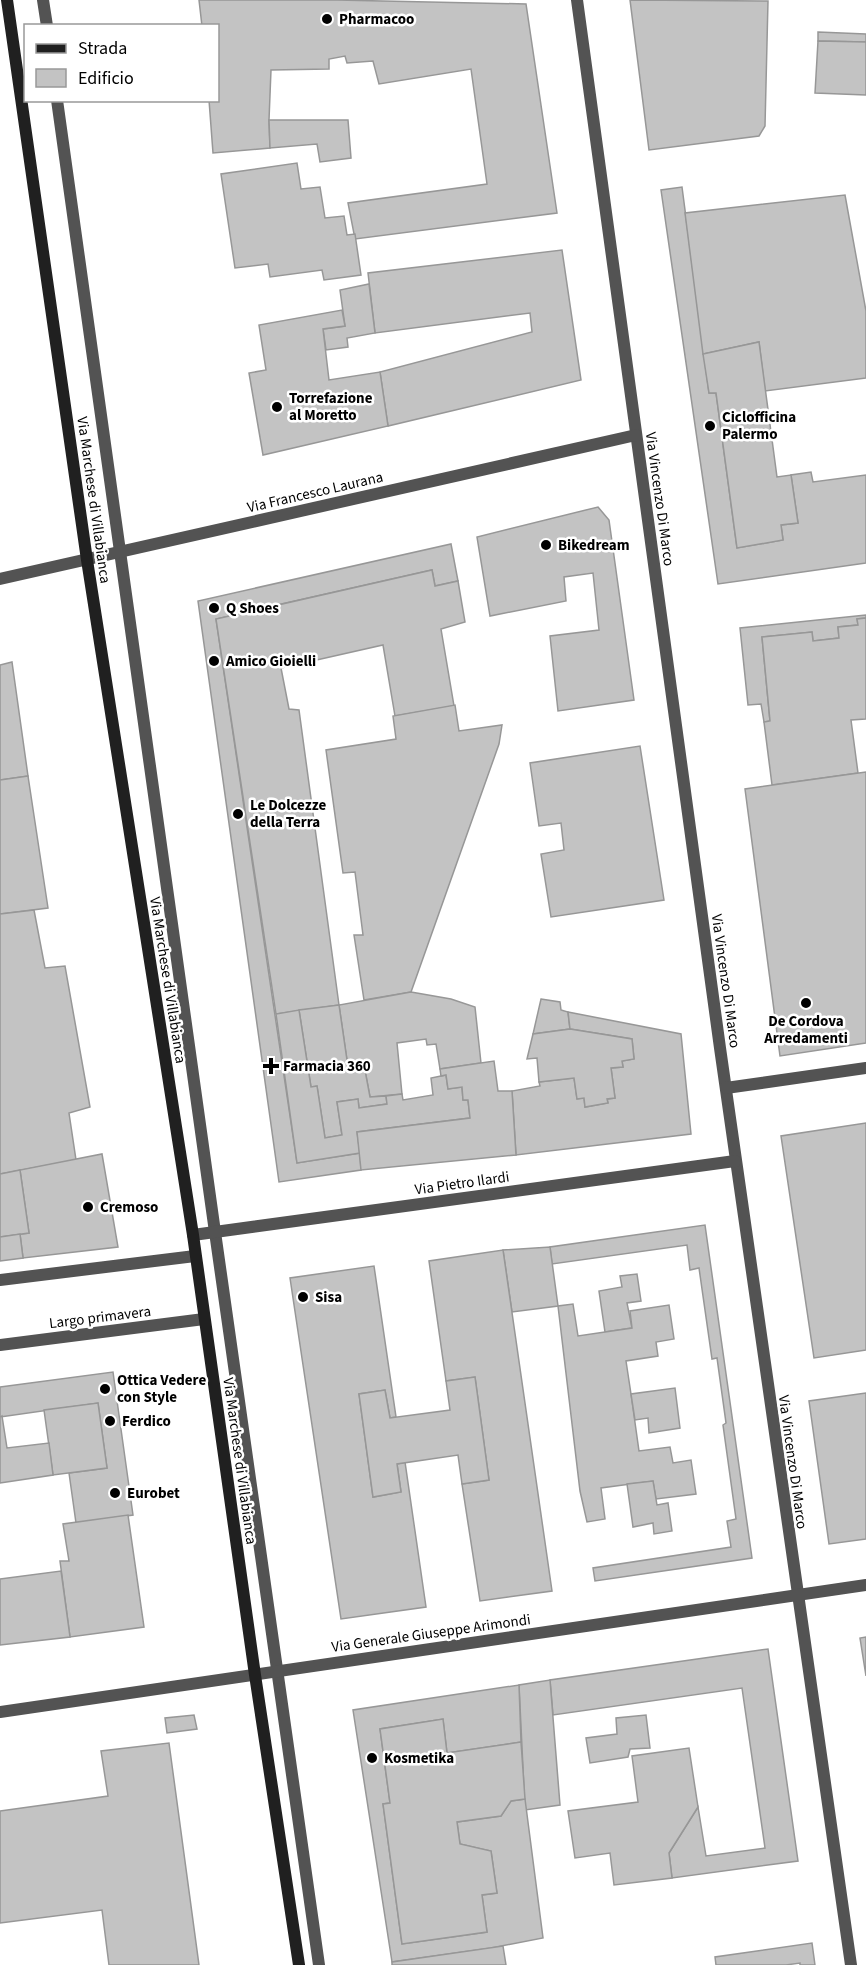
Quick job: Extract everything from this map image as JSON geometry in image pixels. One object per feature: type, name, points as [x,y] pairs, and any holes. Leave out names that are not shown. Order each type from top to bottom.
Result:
[{"type":"street","name":"Via Marchese di Villabianca","points":[[7,0],[87,560],[193,1235],[298,1965]]},
{"type":"street","points":[[43,0],[47,24]]},
{"type":"street","name":"Via Vincenzo Di Marco","points":[[577,0],[735,1161],[851,1965]]},
{"type":"street","name":"Via Marchese di Villabianca","points":[[57,102],[214,1232],[320,1965]]},
{"type":"street","name":"Via Francesco Laurana","points":[[0,579],[636,435]]},
{"type":"street","points":[[726,1088],[866,1068]]},
{"type":"street","name":"Via Pietro Ilardi","points":[[193,1235],[735,1161]]},
{"type":"street","points":[[0,1280],[195,1256]]},
{"type":"street","name":"Largo primavera","points":[[0,1345],[204,1319]]},
{"type":"street","name":"Via Generale Giuseppe Arimondi","points":[[0,1712],[866,1585]]},
{"type":"building","points":[[199,0],[526,4],[557,213],[355,239],[348,203],[487,184],[471,69],[379,84],[373,61],[347,63],[345,56],[329,59],[329,69],[271,70],[270,148],[213,153],[209,102],[219,102],[219,24],[202,24]]},
{"type":"building","points":[[630,0],[768,1],[765,126],[759,136],[649,150]]},
{"type":"building","points":[[818,32],[866,34],[866,42],[818,41]]},
{"type":"building","points":[[818,41],[866,42],[866,95],[815,93]]},
{"type":"building","points":[[269,120],[348,120],[351,158],[320,162],[317,144],[270,148]]},
{"type":"building","points":[[297,163],[301,189],[320,187],[325,218],[344,216],[347,235],[355,234],[361,275],[324,280],[322,270],[270,277],[268,264],[235,268],[221,174]]},
{"type":"building","points":[[682,187],[709,393],[716,393],[737,548],[783,540],[781,525],[798,523],[791,475],[811,472],[813,482],[866,475],[866,563],[718,584],[661,190]]},
{"type":"building","points":[[845,195],[866,311],[866,378],[765,391],[759,342],[703,354],[685,213]]},
{"type":"building","points":[[562,250],[581,380],[388,426],[380,372],[532,332],[530,313],[375,333],[368,273]]},
{"type":"building","points":[[369,284],[375,333],[347,338],[348,347],[326,350],[323,329],[345,326],[340,290]]},
{"type":"building","points":[[342,310],[345,326],[323,329],[329,380],[380,372],[388,426],[263,455],[249,373],[266,370],[259,325]]},
{"type":"building","points":[[759,342],[777,477],[791,475],[798,523],[781,525],[783,540],[737,548],[716,393],[709,393],[703,354]]},
{"type":"building","points":[[598,507],[609,520],[634,700],[558,711],[550,636],[599,630],[593,573],[564,577],[566,601],[490,616],[477,537]]},
{"type":"building","points":[[451,544],[458,581],[435,586],[432,570],[216,619],[297,1163],[360,1153],[361,1170],[279,1182],[198,601]]},
{"type":"building","points":[[432,570],[435,586],[458,581],[465,622],[441,629],[454,706],[395,716],[383,645],[281,668],[289,709],[299,710],[339,1005],[276,1014],[216,619]]},
{"type":"building","points":[[866,615],[866,618],[857,619],[858,625],[838,627],[839,638],[813,641],[812,632],[762,637],[770,721],[764,722],[761,704],[748,705],[740,628]]},
{"type":"building","points":[[866,618],[866,719],[851,720],[858,773],[772,785],[764,722],[770,721],[762,637],[812,632],[813,641],[839,638],[838,627],[858,625],[857,619]]},
{"type":"building","points":[[12,662],[28,776],[0,780],[0,665]]},
{"type":"building","points":[[455,705],[459,731],[502,725],[499,744],[411,992],[364,1000],[354,935],[363,935],[355,872],[343,873],[326,750],[396,739],[393,716]]},
{"type":"building","points":[[640,746],[664,900],[551,917],[541,854],[564,850],[561,823],[539,826],[530,763]]},
{"type":"building","points":[[866,772],[866,1043],[780,1056],[745,789]]},
{"type":"building","points":[[28,776],[48,908],[0,914],[0,780]]},
{"type":"building","points":[[34,910],[45,968],[65,966],[90,1107],[69,1113],[76,1160],[0,1174],[0,914]]},
{"type":"building","points":[[411,992],[451,999],[475,1007],[481,1063],[440,1069],[436,1044],[427,1045],[426,1039],[397,1043],[402,1094],[370,1097],[364,1065],[348,1067],[339,1005]]},
{"type":"building","points":[[541,999],[560,1002],[561,1010],[568,1012],[570,1029],[533,1034]]},
{"type":"building","points":[[339,1005],[348,1067],[364,1065],[370,1097],[386,1096],[387,1104],[359,1108],[358,1099],[337,1102],[342,1135],[325,1138],[317,1086],[311,1087],[299,1010]]},
{"type":"building","points":[[299,1010],[311,1087],[317,1086],[325,1138],[342,1135],[337,1102],[358,1099],[359,1108],[387,1104],[386,1096],[402,1094],[403,1100],[433,1095],[431,1078],[446,1075],[448,1089],[462,1087],[463,1100],[468,1100],[470,1118],[357,1132],[360,1153],[297,1163],[276,1014]]},
{"type":"building","points":[[568,1012],[681,1034],[691,1134],[516,1155],[512,1091],[540,1086],[539,1082],[574,1078],[577,1099],[584,1098],[585,1107],[608,1103],[607,1099],[615,1098],[611,1068],[623,1067],[622,1061],[634,1059],[632,1039],[570,1029]]},
{"type":"building","points":[[570,1029],[632,1039],[634,1059],[622,1061],[623,1067],[611,1068],[615,1098],[607,1099],[608,1103],[585,1107],[584,1098],[577,1099],[574,1078],[539,1082],[537,1058],[527,1059],[533,1034]]},
{"type":"building","points":[[494,1061],[498,1091],[512,1091],[516,1155],[361,1170],[357,1132],[470,1118],[468,1100],[463,1100],[462,1087],[448,1089],[446,1075],[441,1076],[440,1069]]},
{"type":"building","points":[[866,1123],[866,1350],[814,1358],[781,1136]]},
{"type":"building","points":[[102,1154],[118,1247],[23,1258],[20,1234],[29,1233],[20,1170]]},
{"type":"building","points":[[20,1170],[29,1233],[0,1237],[0,1174]]},
{"type":"building","points":[[705,1225],[752,1558],[595,1581],[593,1568],[731,1547],[727,1521],[736,1519],[723,1425],[726,1423],[717,1358],[712,1359],[699,1268],[690,1270],[687,1245],[552,1264],[550,1247]]},
{"type":"building","points":[[20,1234],[23,1258],[0,1261],[0,1237]]},
{"type":"building","points":[[550,1247],[558,1306],[512,1312],[503,1250]]},
{"type":"building","points":[[503,1250],[552,1591],[480,1601],[462,1484],[489,1480],[475,1377],[446,1381],[429,1261]]},
{"type":"building","points":[[374,1266],[396,1417],[390,1418],[385,1390],[359,1394],[373,1497],[401,1492],[397,1464],[405,1462],[426,1607],[341,1619],[290,1278]]},
{"type":"building","points":[[637,1274],[641,1301],[627,1303],[632,1328],[605,1332],[599,1291],[622,1287],[620,1276]]},
{"type":"building","points":[[573,1304],[578,1336],[632,1328],[630,1311],[669,1305],[674,1339],[656,1342],[658,1356],[626,1361],[639,1451],[670,1447],[673,1463],[691,1460],[696,1494],[656,1499],[653,1481],[601,1488],[605,1519],[587,1522],[580,1491],[558,1306]]},
{"type":"building","points":[[113,1372],[133,1515],[76,1523],[69,1473],[107,1468],[98,1403],[0,1417],[0,1387]]},
{"type":"building","points":[[475,1377],[489,1480],[462,1484],[458,1455],[397,1464],[401,1492],[373,1497],[359,1394],[385,1390],[390,1418],[450,1410],[446,1381]]},
{"type":"building","points":[[675,1388],[680,1428],[649,1433],[648,1418],[635,1420],[631,1394]]},
{"type":"building","points":[[866,1393],[866,1539],[829,1544],[809,1401]]},
{"type":"building","points":[[98,1403],[107,1468],[53,1475],[44,1410]]},
{"type":"building","points":[[2,1416],[7,1448],[49,1443],[53,1475],[0,1483],[0,1417]]},
{"type":"building","points":[[653,1481],[657,1505],[668,1503],[672,1531],[654,1534],[653,1523],[633,1527],[627,1484]]},
{"type":"building","points":[[128,1515],[144,1627],[70,1637],[60,1561],[69,1561],[63,1524]]},
{"type":"building","points":[[61,1571],[70,1637],[0,1645],[0,1579]]},
{"type":"building","points":[[866,1637],[866,1676],[860,1638]]},
{"type":"building","points":[[768,1649],[798,1861],[672,1878],[669,1853],[698,1807],[706,1856],[765,1848],[742,1688],[553,1715],[550,1680]]},
{"type":"building","points":[[550,1680],[560,1805],[525,1810],[519,1685]]},
{"type":"building","points":[[519,1685],[521,1742],[447,1753],[443,1719],[380,1729],[390,1803],[383,1804],[402,1944],[487,1932],[482,1895],[497,1893],[491,1851],[460,1844],[457,1822],[501,1816],[511,1801],[525,1799],[543,1938],[392,1962],[353,1710]]},
{"type":"building","points":[[194,1715],[197,1729],[167,1733],[165,1718]]},
{"type":"building","points":[[646,1715],[650,1748],[630,1749],[628,1757],[590,1763],[586,1738],[617,1734],[616,1718]]},
{"type":"building","points":[[443,1719],[447,1753],[521,1742],[525,1799],[511,1801],[501,1816],[457,1822],[460,1844],[491,1851],[497,1893],[482,1895],[487,1932],[402,1944],[383,1804],[390,1803],[380,1729]]},
{"type":"building","points":[[169,1743],[199,1965],[109,1965],[102,1910],[0,1923],[0,1811],[108,1796],[101,1751]]},
{"type":"building","points":[[689,1748],[698,1807],[669,1853],[672,1878],[614,1885],[610,1853],[575,1858],[568,1811],[638,1802],[632,1756]]},
{"type":"building","points":[[812,1943],[815,1965],[800,1965],[800,1963],[716,1965],[715,1957]]},
{"type":"building","points":[[503,1946],[506,1965],[392,1965],[392,1962]]},
{"type":"place","name":"Pharmacoo","points":[[327,19]]},
{"type":"place","name":"Torrefazione al Moretto","points":[[277,407]]},
{"type":"place","name":"Ciclofficina Palermo","points":[[710,426]]},
{"type":"place","name":"Bikedream","points":[[546,545]]},
{"type":"place","name":"Q Shoes","points":[[214,608]]},
{"type":"place","name":"Amico Gioielli","points":[[214,661]]},
{"type":"place","name":"Le Dolcezze della Terra","points":[[238,814]]},
{"type":"place","name":"De Cordova Arredamenti","points":[[806,1003]]},
{"type":"place","name":"Farmacia 360","points":[[271,1066]]},
{"type":"place","name":"Cremoso","points":[[88,1207]]},
{"type":"place","name":"Sisa","points":[[303,1297]]},
{"type":"place","name":"Ottica Vedere con Style","points":[[105,1389]]},
{"type":"place","name":"Ferdico","points":[[110,1421]]},
{"type":"place","name":"Eurobet","points":[[115,1493]]},
{"type":"place","name":"Kosmetika","points":[[372,1758]]}]
